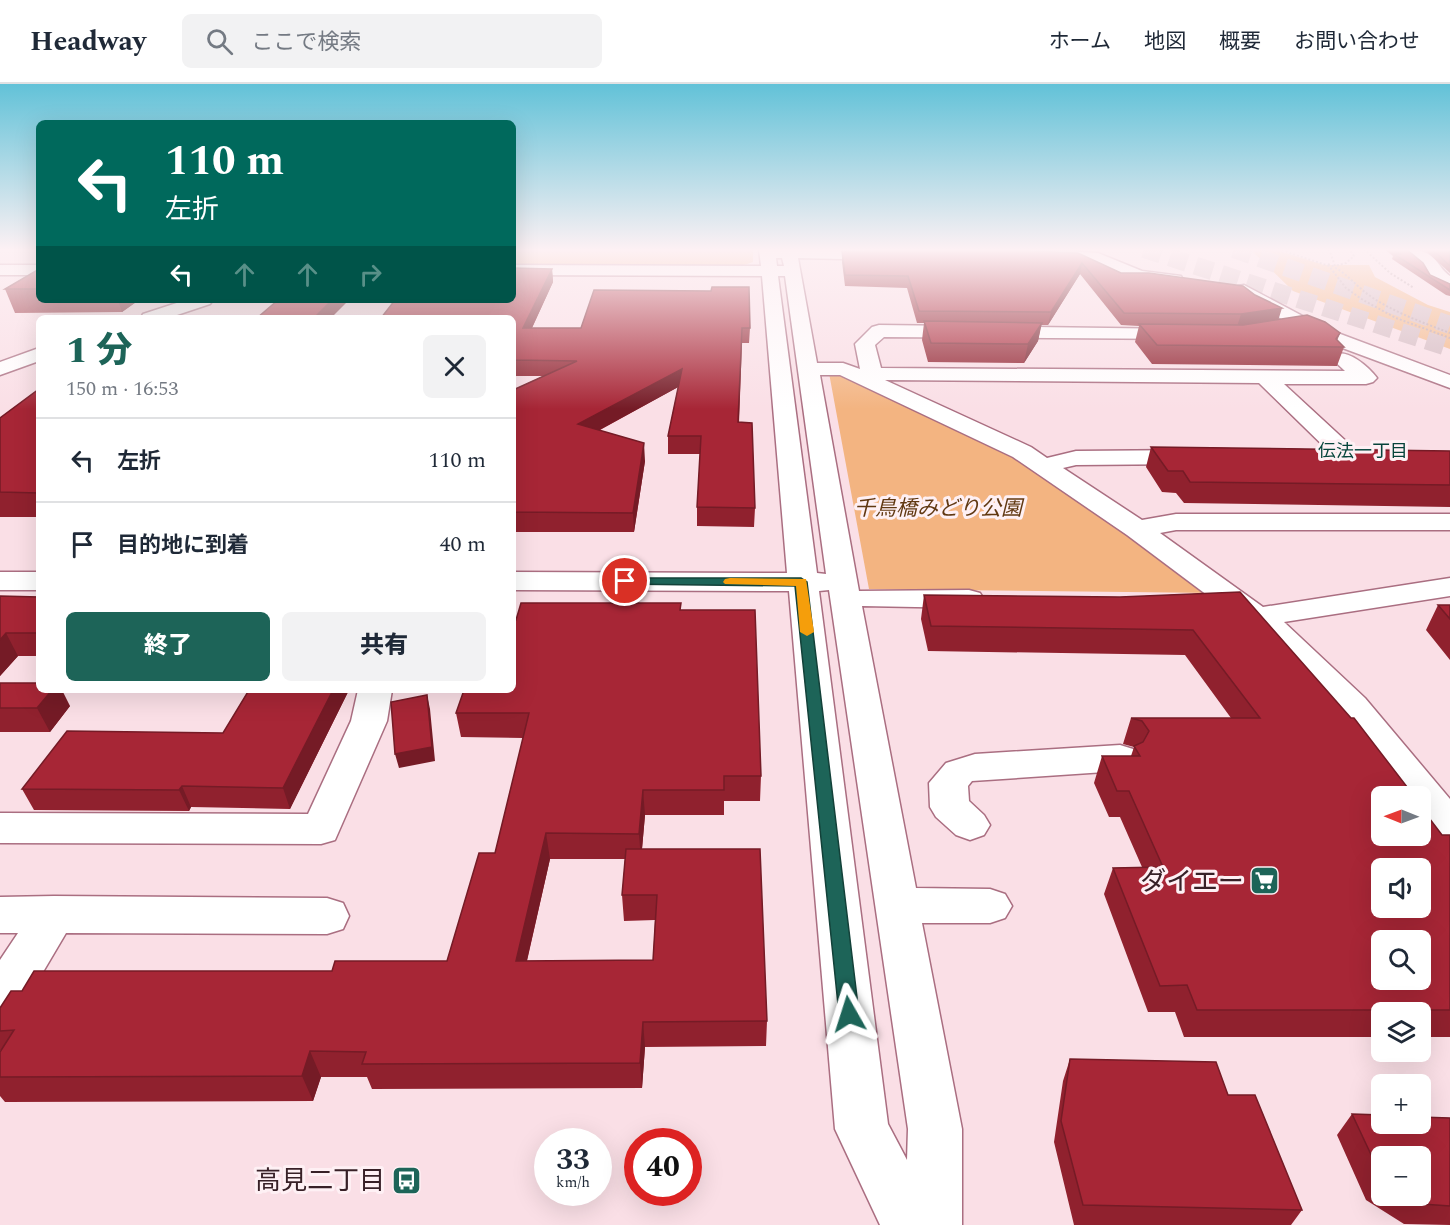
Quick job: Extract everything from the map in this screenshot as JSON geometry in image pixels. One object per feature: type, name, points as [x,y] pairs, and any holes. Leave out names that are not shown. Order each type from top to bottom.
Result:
[{"type":"street","points":[[782,302],[897,905],[935,1128],[933,1225]]},
{"type":"street","points":[[787,302],[808,369],[836,587],[862,1129],[910,1225]]},
{"type":"street","points":[[1264,302],[1303,325],[1351,346],[1450,382]]},
{"type":"street","points":[[159,315],[195,303]]},
{"type":"street","points":[[1270,330],[1303,325]]},
{"type":"street","points":[[867,376],[865,344],[879,331],[1202,335]]},
{"type":"street","points":[[0,369],[36,355]]},
{"type":"street","points":[[867,376],[1366,378],[1341,358]]},
{"type":"street","points":[[808,369],[843,369],[867,376],[1022,452],[1137,529],[1250,610],[1353,706],[1450,827]]},
{"type":"street","points":[[1264,377],[1363,460],[1317,459]]},
{"type":"street","points":[[1043,466],[1076,458],[1213,458]]},
{"type":"street","points":[[1137,529],[1176,522],[1450,522]]},
{"type":"street","points":[[0,581],[36,581]]},
{"type":"street","points":[[516,581],[836,587],[994,600]]},
{"type":"street","points":[[1194,603],[1250,610],[1450,587]]},
{"type":"street","points":[[0,828],[321,829],[369,721],[374,693]]},
{"type":"street","points":[[970,825],[950,807],[948,783],[958,772],[994,765],[1120,758]]},
{"type":"street","points":[[897,905],[990,906]]},
{"type":"street","points":[[0,1001],[54,914]]},
{"type":"street","points":[[0,915],[327,916]]},
{"type":"path","points":[[1367,302],[1396,318],[1450,338]]},
{"type":"path","points":[[1380,302],[1450,333]]},
{"type":"green space","points":[[1323,302],[1423,302],[1450,312],[1450,349]]},
{"type":"green space","name":"千鳥橋みどり公園","points":[[829,373],[839,373],[1021,456],[1215,593],[869,589]]},
{"type":"building","points":[[536,302],[523,328],[581,328],[590,302],[749,302],[750,328],[742,328],[738,422],[752,423],[755,508],[697,507],[701,436],[668,436],[682,369],[578,424],[644,443],[633,513],[516,512],[516,389],[577,361],[516,360],[516,315],[383,315],[393,303]]},
{"type":"building","points":[[916,302],[1057,302],[1051,312],[919,311]]},
{"type":"building","points":[[1115,302],[1270,302],[1282,308],[1241,314],[1124,313]]},
{"type":"building","points":[[274,303],[329,303],[317,315],[260,315]]},
{"type":"building","points":[[1307,315],[1325,322],[1340,333],[1336,339],[1344,347],[1157,345],[1139,324],[1243,325]]},
{"type":"building","points":[[924,321],[1042,323],[1028,344],[931,343]]},
{"type":"building","points":[[36,391],[36,493],[0,492],[0,418]]},
{"type":"building","points":[[1151,447],[1450,451],[1450,485],[1190,482],[1183,471],[1168,471]]},
{"type":"building","name":"ダイエー","points":[[1240,592],[1351,718],[1354,718],[1406,786],[1371,786],[1371,846],[1431,846],[1431,820],[1442,835],[1450,835],[1450,1010],[1431,1010],[1431,1002],[1371,1002],[1371,1010],[1197,1010],[1187,985],[1160,986],[1113,868],[1163,867],[1129,791],[1117,791],[1102,756],[1140,756],[1134,746],[1143,742],[1149,731],[1142,721],[1131,718],[1260,718],[1193,630],[931,626],[924,595],[1120,597]]},
{"type":"building","points":[[0,596],[36,597],[36,633],[6,633],[0,640]]},
{"type":"building","points":[[521,603],[681,603],[680,610],[755,610],[761,776],[724,776],[724,790],[643,790],[639,834],[546,833],[516,961],[653,960],[657,895],[622,895],[626,849],[760,849],[767,1021],[643,1022],[640,1063],[362,1064],[366,1052],[310,1051],[302,1076],[0,1077],[0,1052],[14,1030],[0,1031],[0,1008],[11,991],[22,991],[34,971],[332,971],[335,961],[447,961],[479,853],[495,853],[529,713],[456,713],[463,693],[516,693],[516,620]]},
{"type":"building","points":[[1438,605],[1450,605],[1450,619]]},
{"type":"building","points":[[0,683],[36,683],[36,693],[50,693],[37,708],[0,708]]},
{"type":"building","points":[[247,693],[331,693],[283,788],[182,786],[179,790],[22,789],[67,731],[223,733]]},
{"type":"building","points":[[427,695],[432,747],[395,754],[391,702]]},
{"type":"building","points":[[1070,1059],[1216,1062],[1228,1095],[1255,1095],[1302,1210],[1083,1205],[1061,1121]]},
{"type":"building","points":[[1352,1114],[1371,1115],[1371,1134],[1431,1134],[1431,1117],[1450,1118],[1450,1206],[1431,1205],[1431,1146],[1371,1146],[1371,1155]]},
{"type":"tunnel","points":[[1309,302],[1450,348]]},
{"type":"tunnel","points":[[1385,302],[1450,325]]},
{"type":"slow traffic","points":[[730,582],[801,582],[807,632]]},
{"type":"place","name":"ダイエー","points":[[1265,881]]},
{"type":"place","name":"高見二丁目","points":[[406,1180]]},
{"type":"district","name":"伝法一丁目","points":[[1363,451]]},
{"type":"route","points":[[625,581],[801,582],[849,1014]]}]
